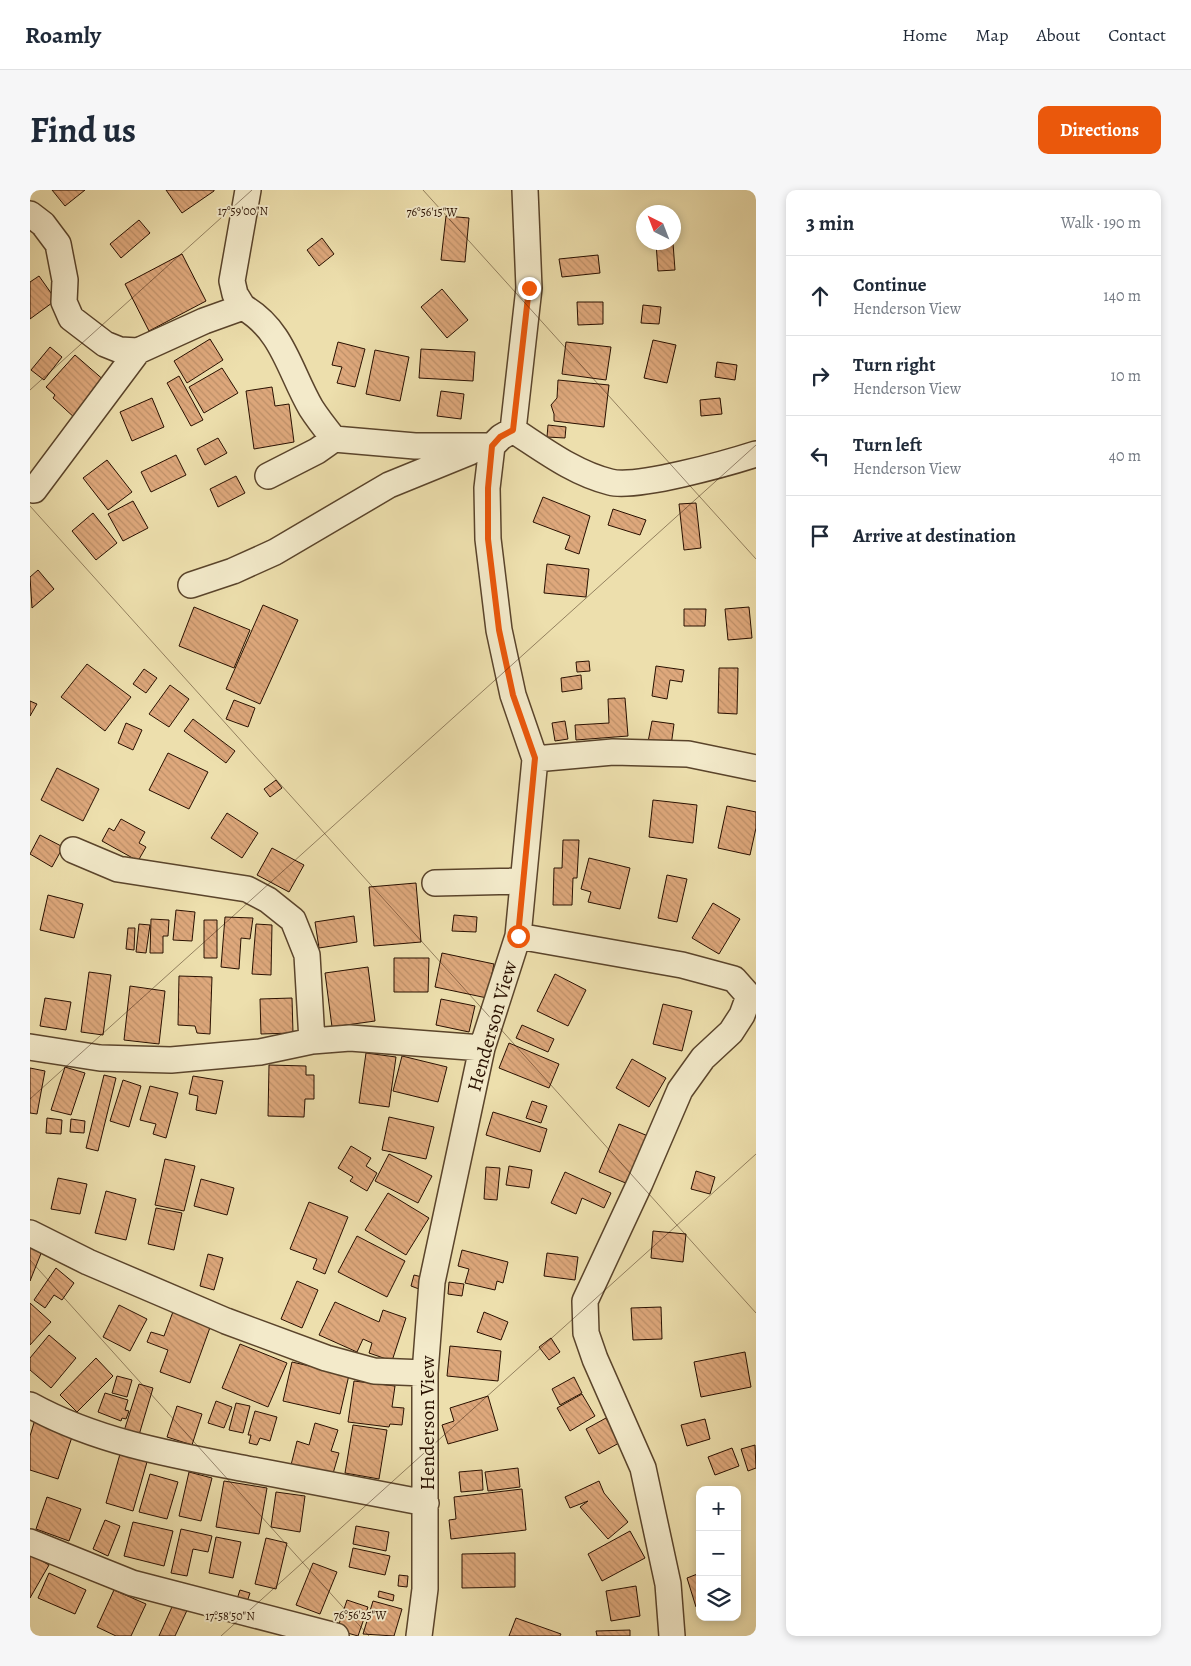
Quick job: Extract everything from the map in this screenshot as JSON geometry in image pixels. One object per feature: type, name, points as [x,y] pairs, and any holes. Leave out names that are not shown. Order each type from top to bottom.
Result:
[{"type":"street","points":[[248,190],[232,281],[235,294],[243,307],[259,316],[272,331],[311,407],[334,439]]},
{"type":"street","points":[[513,430],[529,288],[525,190]]},
{"type":"street","points":[[30,214],[43,224],[58,244],[65,280],[64,302],[71,318],[105,344],[120,350],[138,351],[204,321],[243,307]]},
{"type":"street","points":[[34,490],[138,351]]},
{"type":"street","points":[[192,585],[232,571],[275,552],[389,485],[458,456],[492,446],[500,437],[513,430]]},
{"type":"street","points":[[513,430],[562,462],[588,475],[612,483],[640,483],[756,454]]},
{"type":"street","points":[[268,476],[317,451],[334,439],[415,446],[492,446]]},
{"type":"street","name":"Henderson View","points":[[419,1636],[425,1589],[425,1373],[432,1282],[482,1048],[518,936],[535,758],[513,695],[499,630],[488,539],[488,488],[492,446]]},
{"type":"street","points":[[535,758],[613,752],[688,754],[756,768]]},
{"type":"street","points":[[73,850],[118,869],[247,889],[268,900],[292,920],[307,955],[312,1041]]},
{"type":"street","points":[[435,883],[523,881]]},
{"type":"street","points":[[518,936],[682,965],[734,979],[752,997],[731,1032],[703,1058],[680,1090],[640,1183],[585,1301],[586,1334],[594,1358],[643,1468],[668,1584],[672,1636]]},
{"type":"street","points":[[30,1046],[100,1058],[171,1060],[260,1052],[312,1041],[350,1038],[482,1048]]},
{"type":"street","points":[[30,1234],[88,1262],[226,1321],[326,1358],[374,1371],[425,1373]]},
{"type":"street","points":[[30,1405],[53,1417],[120,1442],[219,1464],[426,1503]]},
{"type":"street","points":[[30,1542],[132,1582],[336,1636]]},
{"type":"building","points":[[52,190],[85,190],[65,206]]},
{"type":"building","points":[[166,190],[214,190],[214,191],[182,213]]},
{"type":"building","points":[[446,216],[469,218],[465,262],[441,260]]},
{"type":"building","points":[[139,220],[150,233],[121,258],[110,244]]},
{"type":"building","points":[[322,238],[334,254],[319,266],[307,250]]},
{"type":"building","points":[[656,250],[674,250],[675,270],[658,271]]},
{"type":"building","points":[[182,254],[206,301],[149,331],[125,284]]},
{"type":"building","points":[[598,255],[600,273],[562,277],[559,259]]},
{"type":"building","points":[[39,276],[56,300],[30,319],[30,282]]},
{"type":"building","points":[[442,289],[468,320],[447,338],[421,307]]},
{"type":"building","points":[[577,302],[603,302],[603,324],[578,325]]},
{"type":"building","points":[[643,305],[661,307],[659,324],[641,323]]},
{"type":"building","points":[[210,339],[223,360],[187,383],[174,361]]},
{"type":"building","points":[[653,340],[676,345],[667,383],[644,378]]},
{"type":"building","points":[[338,342],[365,349],[355,387],[337,383],[342,367],[332,365]]},
{"type":"building","points":[[566,342],[611,347],[606,380],[562,374]]},
{"type":"building","points":[[50,347],[62,357],[44,380],[31,370]]},
{"type":"building","points":[[421,349],[475,352],[473,381],[419,378]]},
{"type":"building","points":[[375,350],[409,357],[400,401],[366,394]]},
{"type":"building","points":[[75,355],[106,382],[76,419],[53,398],[55,395],[46,387]]},
{"type":"building","points":[[717,362],[737,365],[735,380],[715,377]]},
{"type":"building","points":[[222,368],[238,393],[204,413],[189,387]]},
{"type":"building","points":[[179,376],[203,420],[191,426],[167,383]]},
{"type":"building","points":[[558,380],[609,385],[604,427],[554,421],[551,405],[557,398]]},
{"type":"building","points":[[272,387],[275,406],[289,404],[294,442],[254,449],[246,391]]},
{"type":"building","points":[[441,391],[464,394],[461,419],[437,416]]},
{"type":"building","points":[[152,398],[164,427],[132,441],[120,412]]},
{"type":"building","points":[[720,398],[722,414],[701,416],[700,400]]},
{"type":"building","points":[[548,425],[566,427],[565,438],[547,437]]},
{"type":"building","points":[[218,438],[227,453],[205,465],[197,449]]},
{"type":"building","points":[[176,455],[186,475],[151,492],[141,472]]},
{"type":"building","points":[[107,460],[132,492],[108,510],[83,478]]},
{"type":"building","points":[[236,476],[245,493],[218,507],[210,489]]},
{"type":"building","points":[[543,497],[590,516],[579,554],[565,549],[570,536],[533,522]]},
{"type":"building","points":[[133,501],[148,528],[123,541],[108,514]]},
{"type":"building","points":[[696,503],[701,548],[684,550],[679,504]]},
{"type":"building","points":[[613,509],[646,520],[640,535],[608,525]]},
{"type":"building","points":[[93,513],[117,543],[96,560],[72,531]]},
{"type":"building","points":[[547,564],[589,569],[586,597],[544,593]]},
{"type":"building","points":[[38,570],[54,589],[32,608],[30,577]]},
{"type":"building","points":[[263,605],[298,620],[260,704],[226,689]]},
{"type":"building","points":[[194,607],[250,630],[234,668],[179,646]]},
{"type":"building","points":[[749,607],[752,638],[728,640],[725,609]]},
{"type":"building","points":[[684,609],[706,609],[705,626],[684,626]]},
{"type":"building","points":[[589,661],[590,671],[577,672],[576,662]]},
{"type":"building","points":[[87,664],[131,697],[105,731],[61,697]]},
{"type":"building","points":[[656,666],[684,670],[682,682],[670,680],[667,699],[652,696]]},
{"type":"building","points":[[719,668],[738,668],[737,714],[718,713]]},
{"type":"building","points":[[144,669],[157,678],[146,693],[133,684]]},
{"type":"building","points":[[581,675],[582,689],[562,692],[561,678]]},
{"type":"building","points":[[170,685],[189,699],[169,727],[149,714]]},
{"type":"building","points":[[625,698],[628,736],[576,740],[575,725],[609,723],[608,699]]},
{"type":"building","points":[[234,700],[255,708],[248,727],[226,719]]},
{"type":"building","points":[[30,701],[37,704],[30,716]]},
{"type":"building","points":[[193,719],[235,751],[226,763],[184,731]]},
{"type":"building","points":[[565,721],[568,739],[555,741],[552,723]]},
{"type":"building","points":[[652,721],[674,724],[671,746],[648,742]]},
{"type":"building","points":[[126,723],[142,730],[133,750],[118,743]]},
{"type":"building","points":[[168,753],[208,772],[189,809],[149,790]]},
{"type":"building","points":[[57,768],[99,789],[83,821],[41,800]]},
{"type":"building","points":[[276,780],[282,788],[270,797],[264,789]]},
{"type":"building","points":[[653,800],[697,805],[693,843],[649,837]]},
{"type":"building","points":[[727,806],[756,812],[756,828],[750,855],[718,848]]},
{"type":"building","points":[[227,813],[258,833],[242,858],[211,838]]},
{"type":"building","points":[[121,819],[145,832],[139,843],[146,847],[138,861],[102,841],[109,828],[114,831]]},
{"type":"building","points":[[40,835],[63,847],[52,867],[30,854]]},
{"type":"building","points":[[563,840],[579,840],[577,878],[573,878],[572,905],[553,905],[554,868],[562,868]]},
{"type":"building","points":[[272,848],[304,865],[289,892],[257,875]]},
{"type":"building","points":[[589,858],[630,868],[620,909],[588,902],[591,892],[581,889]]},
{"type":"building","points":[[667,875],[687,879],[677,922],[658,918]]},
{"type":"building","points":[[416,883],[421,942],[374,946],[369,887]]},
{"type":"building","points":[[48,895],[83,904],[74,938],[40,930]]},
{"type":"building","points":[[713,903],[740,919],[719,954],[692,938]]},
{"type":"building","points":[[176,910],[195,912],[192,941],[173,940]]},
{"type":"building","points":[[454,915],[477,917],[476,932],[452,931]]},
{"type":"building","points":[[354,916],[357,942],[319,948],[315,922]]},
{"type":"building","points":[[225,917],[253,918],[250,939],[241,938],[239,969],[221,967]]},
{"type":"building","points":[[151,919],[169,920],[168,936],[163,936],[163,953],[150,953]]},
{"type":"building","points":[[204,920],[217,920],[217,958],[204,958]]},
{"type":"building","points":[[139,924],[150,925],[146,953],[136,952]]},
{"type":"building","points":[[256,924],[272,925],[271,975],[252,974]]},
{"type":"building","points":[[128,928],[135,928],[134,950],[126,949]]},
{"type":"building","points":[[442,953],[494,964],[487,998],[435,987]]},
{"type":"building","points":[[394,958],[429,958],[428,992],[394,992]]},
{"type":"building","points":[[368,967],[375,1021],[332,1027],[325,973]]},
{"type":"building","points":[[89,972],[111,975],[103,1035],[81,1032]]},
{"type":"building","points":[[555,974],[586,990],[568,1026],[537,1011]]},
{"type":"building","points":[[179,976],[212,977],[210,1034],[197,1033],[195,1026],[178,1025]]},
{"type":"building","points":[[130,986],[165,991],[159,1044],[124,1040]]},
{"type":"building","points":[[45,998],[71,1002],[66,1030],[40,1026]]},
{"type":"building","points":[[292,998],[293,1033],[261,1034],[260,999]]},
{"type":"building","points":[[441,999],[475,1006],[469,1032],[436,1025]]},
{"type":"building","points":[[663,1004],[692,1011],[682,1051],[653,1044]]},
{"type":"building","points":[[522,1025],[554,1039],[548,1052],[516,1038]]},
{"type":"building","points":[[509,1043],[559,1064],[549,1088],[499,1068]]},
{"type":"building","points":[[366,1053],[396,1057],[389,1107],[359,1103]]},
{"type":"building","points":[[402,1056],[447,1067],[438,1102],[393,1091]]},
{"type":"building","points":[[632,1059],[666,1078],[649,1107],[616,1088]]},
{"type":"building","points":[[269,1065],[306,1066],[306,1075],[314,1075],[314,1099],[305,1099],[304,1117],[268,1116]]},
{"type":"building","points":[[65,1067],[85,1073],[71,1115],[51,1110]]},
{"type":"building","points":[[30,1068],[45,1071],[37,1114],[30,1113]]},
{"type":"building","points":[[104,1075],[116,1078],[98,1151],[86,1148]]},
{"type":"building","points":[[193,1076],[223,1081],[216,1114],[196,1110],[198,1096],[189,1094]]},
{"type":"building","points":[[123,1080],[141,1086],[129,1127],[110,1121]]},
{"type":"building","points":[[150,1086],[178,1093],[166,1138],[153,1134],[156,1124],[140,1120]]},
{"type":"building","points":[[532,1101],[547,1106],[541,1123],[526,1118]]},
{"type":"building","points":[[493,1112],[547,1129],[540,1152],[486,1135]]},
{"type":"building","points":[[389,1117],[434,1127],[426,1159],[382,1150]]},
{"type":"building","points":[[47,1118],[62,1120],[61,1134],[46,1133]]},
{"type":"building","points":[[71,1119],[85,1121],[84,1133],[70,1132]]},
{"type":"building","points":[[619,1124],[648,1136],[628,1184],[599,1172]]},
{"type":"building","points":[[351,1146],[371,1158],[366,1166],[377,1173],[367,1191],[350,1181],[353,1177],[338,1168]]},
{"type":"building","points":[[389,1154],[432,1176],[418,1203],[375,1181]]},
{"type":"building","points":[[165,1159],[195,1166],[184,1211],[155,1205]]},
{"type":"building","points":[[509,1166],[532,1170],[529,1188],[506,1185]]},
{"type":"building","points":[[486,1167],[500,1168],[497,1200],[484,1199]]},
{"type":"building","points":[[696,1171],[715,1177],[710,1194],[691,1189]]},
{"type":"building","points":[[565,1172],[611,1193],[604,1208],[582,1198],[576,1214],[551,1203]]},
{"type":"building","points":[[58,1178],[87,1184],[80,1214],[51,1209]]},
{"type":"building","points":[[201,1179],[234,1188],[227,1215],[194,1206]]},
{"type":"building","points":[[106,1191],[136,1199],[126,1240],[95,1233]]},
{"type":"building","points":[[388,1193],[429,1218],[406,1255],[365,1230]]},
{"type":"building","points":[[309,1202],[348,1217],[325,1274],[313,1269],[317,1259],[290,1249]]},
{"type":"building","points":[[156,1208],[182,1213],[174,1250],[148,1244]]},
{"type":"building","points":[[653,1231],[686,1234],[683,1262],[651,1258]]},
{"type":"building","points":[[357,1236],[405,1261],[387,1297],[338,1272]]},
{"type":"building","points":[[30,1246],[42,1251],[30,1281]]},
{"type":"building","points":[[462,1250],[508,1262],[503,1283],[497,1281],[495,1290],[465,1283],[469,1269],[458,1266]]},
{"type":"building","points":[[547,1253],[578,1257],[575,1280],[544,1276]]},
{"type":"building","points":[[208,1254],[223,1258],[214,1290],[200,1286]]},
{"type":"building","points":[[56,1268],[74,1283],[62,1300],[54,1295],[45,1308],[34,1300]]},
{"type":"building","points":[[414,1275],[422,1277],[419,1289],[411,1286]]},
{"type":"building","points":[[297,1281],[318,1290],[302,1328],[281,1319]]},
{"type":"building","points":[[449,1282],[464,1284],[462,1296],[448,1294]]},
{"type":"building","points":[[335,1302],[379,1322],[383,1310],[406,1318],[392,1361],[369,1353],[372,1343],[363,1339],[357,1352],[319,1335]]},
{"type":"building","points":[[30,1303],[51,1322],[30,1345]]},
{"type":"building","points":[[119,1305],[147,1319],[130,1351],[103,1337]]},
{"type":"building","points":[[661,1307],[662,1339],[633,1340],[631,1308]]},
{"type":"building","points":[[174,1309],[212,1322],[190,1383],[160,1372],[168,1350],[147,1342],[151,1332],[164,1336]]},
{"type":"building","points":[[484,1312],[508,1322],[501,1340],[477,1332]]},
{"type":"building","points":[[49,1335],[76,1358],[51,1388],[30,1370],[30,1358]]},
{"type":"building","points":[[551,1338],[560,1352],[549,1360],[539,1347]]},
{"type":"building","points":[[240,1344],[287,1363],[268,1407],[222,1388]]},
{"type":"building","points":[[450,1346],[501,1351],[498,1381],[447,1376]]},
{"type":"building","points":[[745,1352],[751,1387],[701,1397],[694,1362]]},
{"type":"building","points":[[96,1358],[113,1376],[77,1412],[60,1395]]},
{"type":"building","points":[[292,1362],[349,1375],[340,1414],[283,1401]]},
{"type":"building","points":[[117,1376],[132,1380],[127,1397],[112,1393]]},
{"type":"building","points":[[574,1377],[582,1393],[560,1405],[552,1389]]},
{"type":"building","points":[[354,1381],[395,1386],[392,1407],[404,1408],[402,1425],[390,1424],[389,1427],[348,1422]]},
{"type":"building","points":[[139,1384],[153,1388],[139,1435],[124,1431]]},
{"type":"building","points":[[105,1393],[128,1400],[125,1410],[129,1411],[126,1419],[122,1418],[121,1421],[98,1412]]},
{"type":"building","points":[[582,1394],[595,1416],[570,1431],[557,1408]]},
{"type":"building","points":[[488,1396],[498,1430],[448,1444],[442,1425],[454,1421],[450,1408]]},
{"type":"building","points":[[216,1401],[232,1407],[224,1428],[208,1423]]},
{"type":"building","points":[[236,1403],[250,1406],[243,1433],[229,1430]]},
{"type":"building","points":[[177,1406],[202,1414],[192,1445],[167,1437]]},
{"type":"building","points":[[255,1411],[277,1417],[270,1441],[260,1438],[257,1445],[249,1443],[251,1435],[248,1435]]},
{"type":"building","points":[[36,1416],[75,1428],[58,1479],[30,1470],[30,1436]]},
{"type":"building","points":[[606,1418],[619,1443],[599,1454],[586,1429]]},
{"type":"building","points":[[705,1419],[710,1439],[687,1446],[681,1425]]},
{"type":"building","points":[[315,1423],[338,1430],[331,1451],[339,1453],[332,1477],[291,1465],[297,1441],[309,1445]]},
{"type":"building","points":[[353,1425],[387,1430],[379,1479],[345,1473]]},
{"type":"building","points":[[755,1445],[756,1468],[748,1471],[741,1449]]},
{"type":"building","points":[[732,1448],[739,1466],[715,1475],[708,1457]]},
{"type":"building","points":[[120,1454],[147,1462],[133,1511],[106,1503]]},
{"type":"building","points":[[518,1468],[520,1487],[488,1491],[485,1472]]},
{"type":"building","points":[[482,1470],[483,1490],[461,1492],[459,1472]]},
{"type":"building","points":[[189,1472],[212,1478],[201,1521],[179,1516]]},
{"type":"building","points":[[150,1474],[178,1482],[167,1519],[139,1512]]},
{"type":"building","points":[[224,1481],[267,1488],[259,1534],[216,1527]]},
{"type":"building","points":[[599,1481],[604,1493],[628,1522],[608,1539],[580,1507],[588,1501],[570,1508],[565,1497]]},
{"type":"building","points":[[522,1489],[526,1530],[451,1539],[449,1520],[456,1519],[454,1497]]},
{"type":"building","points":[[276,1492],[305,1496],[300,1532],[271,1527]]},
{"type":"building","points":[[47,1497],[81,1509],[69,1541],[36,1529]]},
{"type":"building","points":[[105,1520],[120,1526],[108,1556],[93,1549]]},
{"type":"building","points":[[133,1522],[173,1531],[164,1566],[124,1556]]},
{"type":"building","points":[[356,1526],[389,1532],[386,1551],[353,1544]]},
{"type":"building","points":[[181,1529],[212,1536],[208,1552],[193,1549],[187,1576],[171,1573]]},
{"type":"building","points":[[630,1531],[645,1558],[602,1581],[588,1554]]},
{"type":"building","points":[[216,1537],[241,1542],[233,1578],[209,1573]]},
{"type":"building","points":[[266,1538],[287,1543],[276,1589],[255,1584]]},
{"type":"building","points":[[353,1548],[390,1556],[385,1575],[349,1567]]},
{"type":"building","points":[[515,1553],[515,1587],[462,1588],[462,1554]]},
{"type":"building","points":[[30,1554],[49,1565],[30,1598]]},
{"type":"building","points":[[313,1563],[337,1572],[320,1614],[296,1605]]},
{"type":"building","points":[[49,1573],[86,1590],[75,1614],[38,1598]]},
{"type":"building","points":[[399,1575],[408,1576],[407,1587],[398,1586]]},
{"type":"building","points":[[696,1575],[696,1607],[687,1578]]},
{"type":"building","points":[[636,1586],[640,1616],[611,1621],[606,1591]]},
{"type":"building","points":[[114,1590],[146,1604],[131,1636],[116,1636],[97,1627]]},
{"type":"building","points":[[240,1590],[250,1593],[244,1611],[234,1608]]},
{"type":"building","points":[[379,1591],[394,1595],[393,1601],[378,1597]]},
{"type":"building","points":[[176,1598],[190,1604],[175,1636],[159,1636]]},
{"type":"building","points":[[347,1600],[368,1607],[358,1636],[337,1630]]},
{"type":"building","points":[[373,1601],[402,1609],[394,1636],[363,1634]]},
{"type":"building","points":[[516,1618],[561,1634],[560,1636],[509,1636]]},
{"type":"building","points":[[630,1630],[630,1636],[597,1636],[596,1631]]},
{"type":"route","points":[[518,936],[535,758],[513,695],[499,630],[488,539],[488,488],[492,446],[500,437],[513,430],[529,288]]}]
